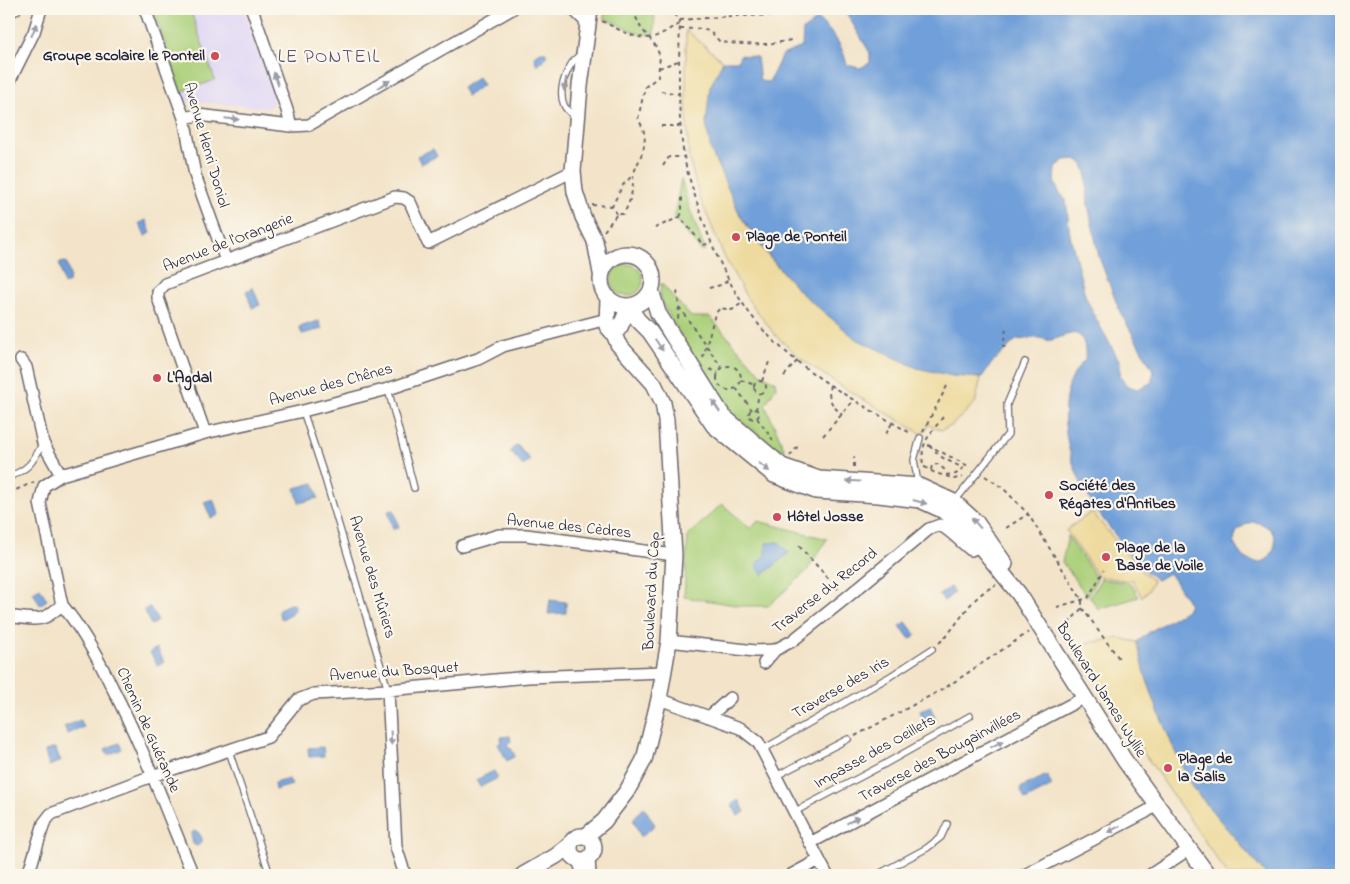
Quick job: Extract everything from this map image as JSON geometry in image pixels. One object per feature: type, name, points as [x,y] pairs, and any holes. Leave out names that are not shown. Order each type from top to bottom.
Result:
[{"type":"street","points":[[9,12],[16,9]]},
{"type":"street","points":[[9,82],[34,32],[41,9]]},
{"type":"street","name":"Avenue Henri Doniol","points":[[145,9],[184,118],[194,175],[226,261]]},
{"type":"street","points":[[252,9],[291,126]]},
{"type":"street","points":[[184,118],[198,115],[291,126],[310,125],[512,9]]},
{"type":"street","points":[[572,9],[592,18],[585,51],[577,117],[574,171],[575,192],[583,217],[614,252],[642,259],[652,273],[651,290],[614,334]]},
{"type":"street","name":"Avenue de l'Orangerie","points":[[205,433],[158,298],[158,292],[165,284],[395,197],[404,198],[410,202],[428,243],[574,171]]},
{"type":"street","points":[[601,238],[601,287],[608,299],[621,305],[631,315]]},
{"type":"street","points":[[601,273],[611,259],[627,254]]},
{"type":"street","name":"Boulevard James Wyllie","points":[[651,290],[658,313],[693,372],[744,443],[774,475],[796,472],[816,491],[919,486],[952,510],[1019,594],[1125,761],[1208,875]]},
{"type":"street","name":"Boulevard du Cap","points":[[590,875],[582,850],[627,791],[644,760],[659,699],[669,640],[674,555],[666,420],[663,403],[654,384],[618,344],[614,334],[607,326],[608,299]]},
{"type":"street","points":[[607,318],[631,315]]},
{"type":"street","name":"Boulevard James Wyllie","points":[[631,315],[650,332],[714,426],[744,443]]},
{"type":"street","name":"Avenue des Chênes","points":[[62,604],[40,503],[44,486],[60,475],[205,433],[303,411],[388,389],[478,359],[503,346],[607,318]]},
{"type":"street","points":[[22,360],[26,367],[44,444],[60,475]]},
{"type":"street","name":"Boulevard James Wyllie","points":[[882,489],[952,510],[976,522],[1003,560],[1019,594]]},
{"type":"street","name":"Traverse du Record","points":[[669,640],[755,651],[775,650],[792,641],[929,529],[940,525],[950,530],[958,540],[971,550],[980,546]]},
{"type":"street","name":"Avenue des Cèdres","points":[[462,546],[499,535],[526,535],[674,555]]},
{"type":"street","points":[[9,617],[19,616],[34,619],[46,617],[62,604]]},
{"type":"street","name":"Chemin de Guérande","points":[[62,604],[71,615],[101,665],[131,724],[193,875]]},
{"type":"street","points":[[764,663],[775,650]]},
{"type":"street","name":"Avenue du Bosquet","points":[[28,875],[44,823],[51,814],[152,776],[268,737],[298,700],[314,694],[388,690],[528,677],[664,672]]},
{"type":"street","name":"Avenue des Mûriers","points":[[388,690],[396,847],[405,875]]},
{"type":"street","name":"Traverse des Bougainvillées","points":[[810,843],[1085,697]]},
{"type":"street","points":[[709,717],[730,698]]},
{"type":"street","points":[[659,699],[740,728],[758,742],[827,875]]},
{"type":"street","points":[[1024,875],[1156,805]]},
{"type":"street","points":[[523,875],[547,862],[582,850],[584,875]]},
{"type":"street","points":[[1150,875],[1188,850]]},
{"type":"street","points":[[791,875],[819,860]]},
{"type":"lane","points":[[952,510],[975,470],[1008,434],[1007,404],[1025,362]]},
{"type":"lane","points":[[388,389],[414,488]]},
{"type":"lane","name":"Avenue des Mûriers","points":[[303,411],[388,690]]},
{"type":"lane","points":[[919,486],[914,460],[920,438]]},
{"type":"lane","points":[[9,477],[25,470],[44,444]]},
{"type":"lane","name":"Traverse des Iris","points":[[762,750],[932,649]]},
{"type":"lane","name":"Impasse des Oeillets","points":[[794,812],[884,765],[970,716]]},
{"type":"lane","points":[[776,776],[848,739]]},
{"type":"lane","points":[[229,751],[270,875]]},
{"type":"lane","points":[[877,875],[916,855],[934,843],[941,837],[947,824]]},
{"type":"path","points":[[617,214],[623,214],[626,209],[633,175],[646,140],[645,130],[638,119],[645,87],[658,77],[660,68],[660,56],[655,44],[648,37],[632,9]]},
{"type":"path","points":[[668,9],[680,20],[751,15],[792,15]]},
{"type":"path","points":[[751,15],[765,9]]},
{"type":"path","points":[[773,9],[775,12],[773,15]]},
{"type":"path","points":[[592,18],[639,38],[657,36],[680,24]]},
{"type":"path","points":[[680,20],[679,60],[684,157],[704,224],[728,280],[743,303],[773,340],[796,361],[854,400],[920,438],[933,452],[963,468],[956,474],[942,475]]},
{"type":"path","points":[[680,29],[707,29],[720,42],[742,45],[775,44],[795,39]]},
{"type":"path","points":[[660,68],[679,60]]},
{"type":"path","points":[[661,91],[680,94]]},
{"type":"path","points":[[661,126],[682,126]]},
{"type":"path","points":[[663,166],[669,157],[684,157]]},
{"type":"path","points":[[612,206],[623,185],[633,175]]},
{"type":"path","points":[[655,228],[680,217],[682,212],[682,194]]},
{"type":"path","points":[[586,204],[612,206]]},
{"type":"path","points":[[612,206],[617,214]]},
{"type":"path","points":[[601,238],[617,214]]},
{"type":"path","points":[[680,217],[703,245],[711,243]]},
{"type":"path","points":[[709,288],[721,285],[728,280]]},
{"type":"path","points":[[677,291],[679,307],[722,368]]},
{"type":"path","points":[[693,372],[701,365],[715,314],[720,308],[732,310],[743,303]]},
{"type":"path","points":[[1006,329],[1002,346],[1010,347]]},
{"type":"path","points":[[784,376],[796,361]]},
{"type":"path","points":[[762,381],[768,362]]},
{"type":"path","points":[[726,366],[734,367],[740,373],[741,380],[736,388],[729,390],[719,385],[717,377],[722,368],[726,366]]},
{"type":"path","points":[[741,380],[755,385]]},
{"type":"path","points":[[755,385],[757,382],[762,381]]},
{"type":"path","points":[[759,393],[766,389],[762,381]]},
{"type":"path","points":[[830,384],[828,394],[834,407],[842,415]]},
{"type":"path","points":[[920,438],[948,384]]},
{"type":"path","points":[[755,385],[754,389],[759,393]]},
{"type":"path","points":[[736,388],[752,410]]},
{"type":"path","points":[[759,393],[756,410],[759,414],[758,418],[773,440]]},
{"type":"path","points":[[823,436],[854,400]]},
{"type":"path","points":[[752,410],[749,412],[750,417],[754,420],[758,418]]},
{"type":"path","points":[[943,417],[928,437],[922,453],[924,466],[954,479],[962,478],[975,470]]},
{"type":"path","points":[[886,434],[893,423]]},
{"type":"path","points":[[926,444],[975,470],[1004,489],[1028,514],[1082,600],[1082,608],[1094,624]]},
{"type":"path","points":[[789,458],[798,446]]},
{"type":"path","points":[[784,453],[789,458],[796,472]]},
{"type":"path","points":[[854,457],[854,471]]},
{"type":"path","points":[[931,470],[932,465],[938,464],[945,470]]},
{"type":"path","points":[[9,493],[40,479]]},
{"type":"path","points":[[1006,528],[1028,514]]},
{"type":"path","points":[[799,546],[846,598]]},
{"type":"path","points":[[1057,607],[1088,598],[1104,570]]},
{"type":"path","points":[[932,649],[945,638],[960,617],[979,596],[1008,580]]},
{"type":"path","points":[[1059,635],[1082,608]]},
{"type":"path","points":[[1097,629],[1121,661]]},
{"type":"path","points":[[848,739],[945,688],[1023,636]]},
{"type":"shaded area","name":"Groupe scolaire le Ponteil","points":[[153,9],[244,9],[275,95],[272,105],[267,108],[184,101]]},
{"type":"green space","points":[[153,9],[190,9],[215,80],[181,92]]},
{"type":"green space","points":[[605,9],[655,9],[654,35],[639,34],[604,18]]},
{"type":"green space","points":[[681,179],[705,250],[701,251],[674,218]]},
{"type":"green space","points":[[627,264],[633,265],[638,269],[642,274],[642,286],[638,291],[633,295],[627,296],[621,295],[616,291],[612,286],[611,280],[612,274],[616,269],[621,265]]},
{"type":"green space","points":[[661,283],[691,317],[710,317],[760,373],[775,381],[776,387],[765,405],[785,450],[776,448],[730,412],[664,307],[660,294]]},
{"type":"green space","points":[[722,504],[751,529],[758,521],[827,539],[807,571],[768,606],[742,606],[684,597],[688,535]]},
{"type":"green space","points":[[1068,536],[1097,579],[1087,596],[1062,562]]},
{"type":"green space","points":[[1101,579],[1130,583],[1139,597],[1098,609],[1090,597]]},
{"type":"sand","name":"Plage de Ponteil","points":[[686,30],[723,61],[710,87],[711,151],[741,217],[769,257],[800,292],[856,339],[953,376],[981,378],[975,403],[951,426],[941,430],[929,425],[922,434],[844,388],[805,362],[775,335],[747,298],[725,258],[699,196],[689,158],[686,95]]},
{"type":"sand","name":"Plage de la Base de Voile","points":[[1092,512],[1138,568],[1153,581],[1148,591],[1142,597],[1132,579],[1128,581],[1098,576],[1066,530]]},
{"type":"sand","name":"Plage de la Salis","points":[[1119,638],[1137,642],[1146,677],[1158,711],[1192,787],[1266,875],[1228,875],[1070,646]]},
{"type":"water","points":[[844,9],[1341,9],[1341,875],[1266,875],[1192,787],[1158,711],[1146,677],[1137,642],[1151,631],[1186,610],[1189,603],[1169,573],[1157,580],[1136,563],[1095,508],[1077,473],[1067,439],[1065,405],[1068,388],[1075,373],[1085,360],[1085,347],[1082,338],[1075,334],[1050,340],[1037,338],[1016,340],[992,363],[981,378],[953,376],[917,368],[856,339],[800,292],[770,257],[741,217],[711,151],[706,124],[710,87],[723,61],[738,61],[740,55],[757,57],[760,81],[769,82],[782,55],[802,47],[803,30],[818,19],[837,40],[847,65],[860,68],[870,63],[870,53]],"holes":[[[1076,159],[1082,163],[1086,171],[1088,204],[1099,257],[1120,312],[1154,372],[1151,383],[1137,389],[1126,385],[1120,375],[1120,362],[1085,295],[1070,235],[1066,200],[1059,192],[1054,181],[1055,169],[1064,160]],[[1253,522],[1267,527],[1275,538],[1274,548],[1268,559],[1259,562],[1250,560],[1241,554],[1236,546],[1235,537],[1240,528]]]},
{"type":"water","points":[[541,52],[546,52],[546,57],[537,66],[534,56]]},
{"type":"water","points":[[478,77],[483,85],[467,96],[462,88]]},
{"type":"water","points":[[433,149],[437,156],[421,164],[417,156]]},
{"type":"water","points":[[146,220],[151,233],[145,236],[139,223]]},
{"type":"water","points":[[66,262],[70,276],[69,282],[64,284],[59,263]]},
{"type":"water","points":[[253,288],[260,305],[252,308],[246,291]]},
{"type":"water","points":[[319,321],[322,329],[302,334],[299,327]]},
{"type":"water","points":[[517,445],[530,460],[523,466],[510,451]]},
{"type":"water","points":[[314,483],[318,498],[299,503],[295,488]]},
{"type":"water","points":[[213,499],[219,515],[211,518],[204,502]]},
{"type":"water","points":[[394,510],[399,528],[393,529],[388,511]]},
{"type":"water","points":[[779,542],[789,553],[763,575],[756,565],[766,554],[766,543]]},
{"type":"water","points":[[950,587],[954,593],[944,601],[939,595]]},
{"type":"water","points":[[40,588],[47,600],[40,605],[33,592]]},
{"type":"water","points":[[550,600],[566,602],[566,613],[548,614]]},
{"type":"water","points":[[290,604],[295,605],[295,610],[283,619],[278,611]]},
{"type":"water","points":[[150,607],[157,619],[151,625],[144,610]]},
{"type":"water","points":[[906,622],[916,635],[910,639],[900,626]]},
{"type":"water","points":[[157,648],[164,662],[158,666],[150,652]]},
{"type":"water","points":[[930,706],[936,720],[926,725],[920,711]]},
{"type":"water","points":[[80,720],[84,727],[68,734],[64,727]]},
{"type":"water","points":[[510,736],[511,741],[507,744],[515,756],[507,761],[498,744],[501,742],[501,737]]},
{"type":"water","points":[[119,743],[122,749],[108,755],[105,749]]},
{"type":"water","points":[[323,747],[324,756],[309,757],[308,748]]},
{"type":"water","points":[[55,748],[61,761],[49,766],[45,751]]},
{"type":"water","points":[[494,771],[498,778],[480,787],[476,780]]},
{"type":"water","points":[[1047,775],[1052,786],[1025,800],[1020,788]]},
{"type":"water","points":[[289,779],[292,785],[275,790],[274,783]]},
{"type":"water","points":[[739,800],[745,812],[738,816],[732,804]]},
{"type":"water","points":[[644,807],[655,825],[641,837],[633,819]]},
{"type":"water","points":[[194,831],[198,832],[202,838],[202,842],[197,846],[193,844],[191,834]]},
{"type":"place","name":"Groupe scolaire le Ponteil","points":[[215,56]]},
{"type":"place","name":"Plage de Ponteil","points":[[736,237]]},
{"type":"place","name":"L'Agdal","points":[[157,378]]},
{"type":"place","name":"Société des Régates d'Antibes","points":[[1049,495]]},
{"type":"place","name":"Hôtel Josse","points":[[777,517]]},
{"type":"place","name":"Plage de la Base de Voile","points":[[1106,557]]},
{"type":"place","name":"Plage de la Salis","points":[[1168,768]]},
{"type":"district","name":"LE PONTEIL","points":[[329,57]]}]
